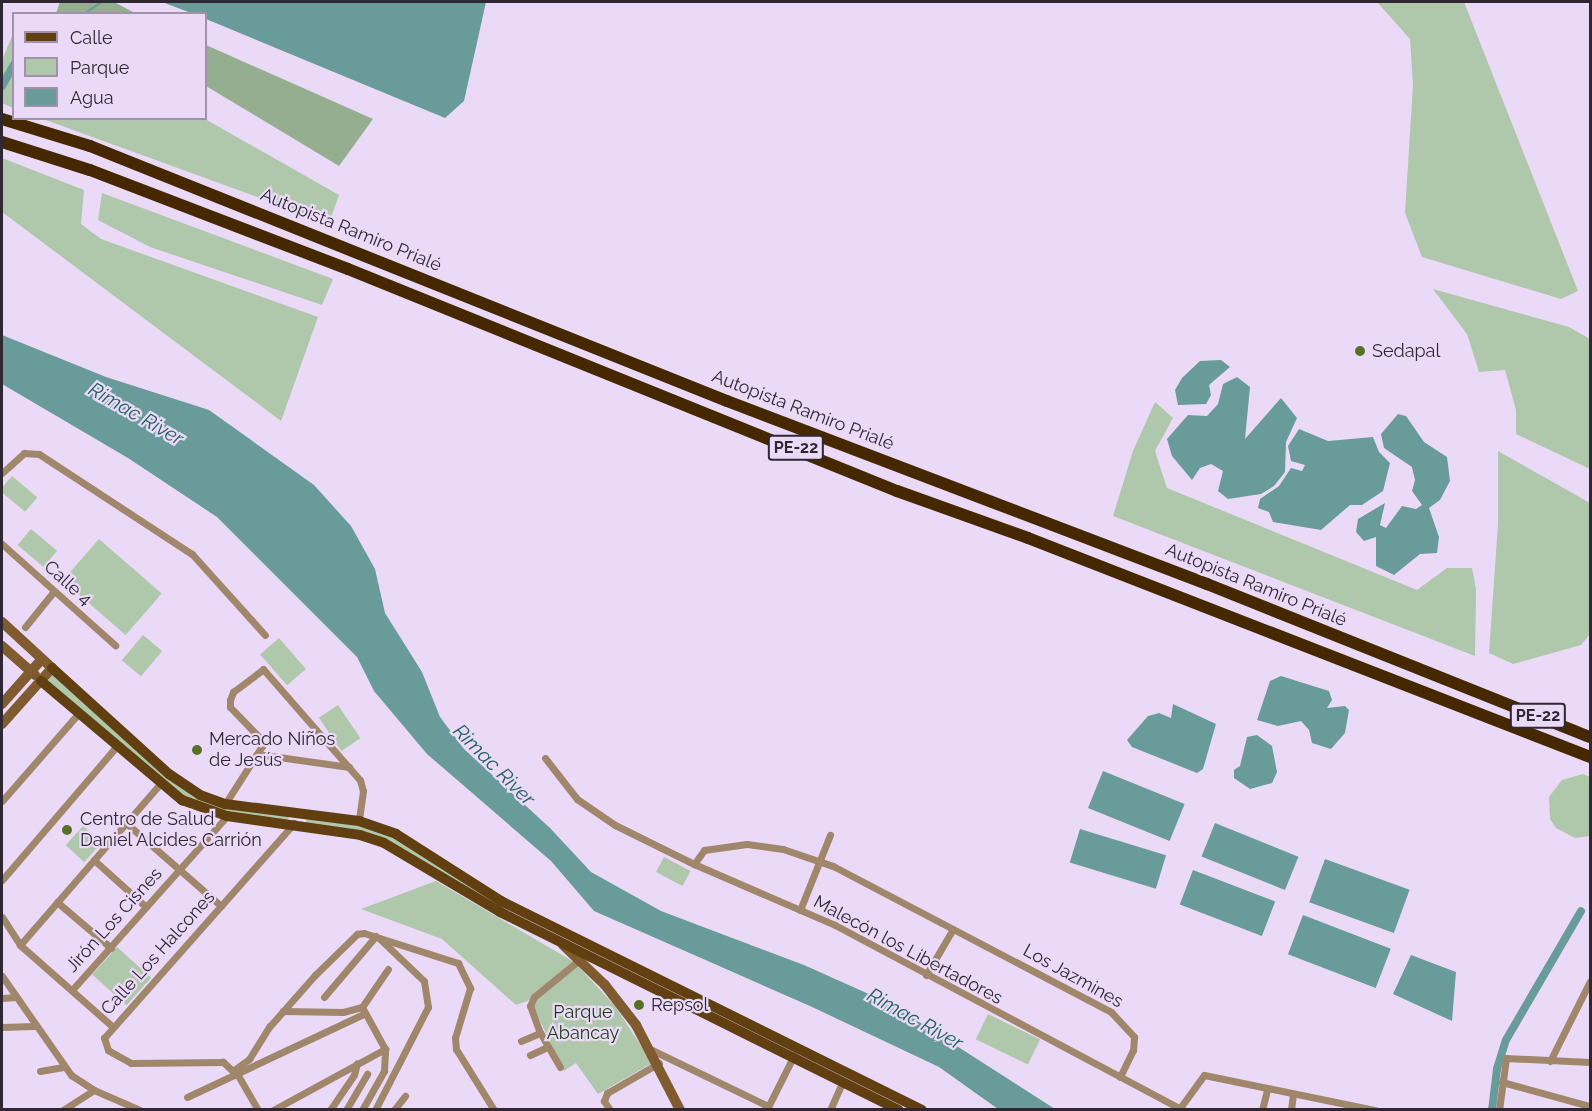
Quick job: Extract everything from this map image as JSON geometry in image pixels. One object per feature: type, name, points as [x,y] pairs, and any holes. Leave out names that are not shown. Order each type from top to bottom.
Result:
[{"type":"highway","name":"Autopista Ramiro Prialé","points":[[2,119],[90,146],[727,401],[1207,584],[1590,737]]},
{"type":"highway","name":"Autopista Ramiro Prialé","points":[[2,142],[90,170],[337,265],[897,491],[1028,538],[1590,757]]},
{"type":"main road","points":[[2,622],[185,787],[225,804],[359,821],[396,834],[459,877],[796,1051],[843,1081],[895,1108]]},
{"type":"main road","points":[[2,646],[160,784],[197,808],[227,816],[360,835],[384,843],[500,912],[922,1110]]},
{"type":"main road","points":[[2,704],[42,659]]},
{"type":"main road","points":[[2,724],[52,668]]},
{"type":"main road","points":[[526,913],[579,960],[621,1005],[652,1050],[680,1110]]},
{"type":"street","points":[[2,473],[24,453],[39,454],[192,554],[264,635]]},
{"type":"street","name":"Calle 4","points":[[2,544],[115,645]]},
{"type":"street","points":[[25,627],[54,591]]},
{"type":"street","points":[[225,804],[257,754],[260,738],[230,707],[230,700],[234,692],[263,669],[350,767],[362,786],[359,821]]},
{"type":"street","points":[[2,801],[78,714]]},
{"type":"street","points":[[2,879],[116,747]]},
{"type":"street","points":[[257,754],[350,767]]},
{"type":"street","name":"Malecón los Libertadores","points":[[545,758],[577,799],[615,825],[694,864],[800,910],[1181,1109]]},
{"type":"street","points":[[20,945],[160,784]]},
{"type":"street","name":"Calle Los Halcones","points":[[236,1073],[226,1063],[213,1060],[126,1061],[105,1046],[105,1035],[221,906],[300,813]]},
{"type":"street","name":"Jirón Los Cisnes","points":[[72,990],[227,816]]},
{"type":"street","points":[[126,823],[221,906]]},
{"type":"street","points":[[800,910],[830,835]]},
{"type":"street","points":[[694,864],[704,850],[747,844],[783,849],[820,861],[952,929],[926,975]]},
{"type":"street","points":[[94,860],[146,907]]},
{"type":"street","points":[[57,902],[111,948]]},
{"type":"street","points":[[2,917],[20,945],[112,1026]]},
{"type":"street","name":"Los Jazmines","points":[[952,929],[1121,1020],[1132,1031],[1134,1044],[1120,1077]]},
{"type":"street","points":[[236,1073],[249,1059],[283,1011],[357,934],[376,936],[458,963],[470,987],[455,1038],[456,1049],[494,1110]]},
{"type":"street","points":[[324,997],[376,936]]},
{"type":"street","points":[[375,1110],[421,1028],[428,1007],[428,992],[416,973],[376,936]]},
{"type":"street","points":[[560,1067],[540,1033],[530,1006],[532,1000],[579,960]]},
{"type":"street","points":[[187,1097],[362,1010],[388,969]]},
{"type":"street","points":[[2,976],[62,1067],[94,1090],[138,1109]]},
{"type":"street","points":[[1550,1061],[1590,981]]},
{"type":"street","points":[[2,998],[16,997]]},
{"type":"street","points":[[283,1011],[362,1010]]},
{"type":"street","points":[[362,1010],[383,1051],[384,1071],[362,1110]]},
{"type":"street","points":[[2,1027],[34,1026]]},
{"type":"street","points":[[521,1041],[540,1033]]},
{"type":"street","points":[[530,1055],[547,1047]]},
{"type":"street","points":[[652,1050],[768,1108],[796,1051]]},
{"type":"street","points":[[273,1110],[383,1051]]},
{"type":"street","points":[[1498,1110],[1505,1060],[1510,1056],[1550,1061],[1590,1062]]},
{"type":"street","points":[[330,1110],[354,1075],[357,1063]]},
{"type":"street","points":[[610,1110],[604,1096],[659,1063]]},
{"type":"street","points":[[40,1071],[62,1067]]},
{"type":"street","points":[[236,1073],[258,1110]]},
{"type":"street","points":[[346,1110],[367,1074]]},
{"type":"street","points":[[1181,1109],[1204,1075],[1267,1090],[1375,1110]]},
{"type":"street","points":[[830,1110],[843,1081]]},
{"type":"street","points":[[1502,1082],[1590,1106]]},
{"type":"street","points":[[63,1110],[94,1090]]},
{"type":"street","points":[[1262,1110],[1267,1090]]},
{"type":"street","points":[[1291,1110],[1293,1094]]},
{"type":"street","points":[[394,1110],[405,1096]]},
{"type":"street","points":[[1321,1110],[1323,1100]]},
{"type":"green space","points":[[1377,2],[1464,2],[1578,291],[1561,299],[1422,257],[1405,213],[1413,85],[1410,39]]},
{"type":"green space","points":[[12,36],[12,107],[2,103],[2,60]]},
{"type":"green space","points":[[46,120],[207,120],[339,195],[329,223]]},
{"type":"green space","points":[[2,158],[84,190],[81,224],[101,239],[318,317],[281,421],[2,212]]},
{"type":"green space","points":[[102,193],[333,279],[322,305],[150,247],[98,220]]},
{"type":"green space","points":[[1433,289],[1569,327],[1590,339],[1590,469],[1516,434],[1516,410],[1505,370],[1479,372],[1467,334]]},
{"type":"green space","points":[[1155,402],[1173,418],[1155,451],[1167,488],[1417,590],[1447,568],[1472,568],[1476,589],[1475,656],[1113,516],[1133,451]]},
{"type":"green space","points":[[1498,451],[1590,503],[1590,634],[1581,645],[1513,664],[1489,653],[1498,524]]},
{"type":"green space","points":[[12,476],[37,497],[25,512],[2,492],[2,488]]},
{"type":"green space","points":[[31,529],[57,551],[44,567],[18,545]]},
{"type":"green space","points":[[99,539],[162,593],[126,635],[63,581]]},
{"type":"green space","points":[[143,635],[162,651],[141,676],[122,660]]},
{"type":"green space","points":[[279,638],[306,669],[287,685],[260,654]]},
{"type":"green space","points":[[52,674],[185,790],[289,815],[288,822],[235,815],[190,801],[47,682]]},
{"type":"green space","points":[[338,705],[360,738],[341,751],[319,718]]},
{"type":"green space","points":[[1583,774],[1590,777],[1590,836],[1575,838],[1556,828],[1550,819],[1549,797],[1562,780]]},
{"type":"green space","points":[[308,817],[358,824],[387,833],[522,919],[401,849],[305,824]]},
{"type":"green space","points":[[83,826],[102,843],[84,862],[66,845]]},
{"type":"green space","points":[[664,857],[690,871],[683,886],[656,872]]},
{"type":"green space","name":"Parque Abancay","points":[[436,881],[574,962],[615,1006],[652,1063],[598,1094],[576,1063],[564,1071],[530,1000],[516,1005],[442,939],[361,909]]},
{"type":"green space","points":[[117,947],[151,978],[126,1005],[92,974]]},
{"type":"green space","points":[[988,1014],[1040,1039],[1028,1065],[976,1039]]},
{"type":"shaded area","points":[[60,2],[114,2],[133,12],[56,12]]},
{"type":"shaded area","points":[[207,45],[373,119],[339,166],[207,87]]},
{"type":"water","points":[[162,2],[486,2],[464,101],[445,118],[207,19],[207,12],[188,12]]},
{"type":"water","name":"Rimac River","points":[[2,335],[106,377],[209,410],[314,485],[351,526],[375,569],[385,613],[422,672],[440,717],[464,749],[550,828],[591,872],[661,911],[804,965],[891,1004],[1055,1109],[998,1109],[939,1067],[810,1006],[594,911],[551,861],[427,754],[374,691],[357,657],[217,517],[128,458],[2,384]]},
{"type":"water","points":[[1221,360],[1230,367],[1209,385],[1211,395],[1206,404],[1178,405],[1175,390],[1182,378],[1200,361]]},
{"type":"water","points":[[1237,377],[1250,387],[1245,439],[1281,398],[1297,418],[1286,442],[1285,472],[1274,486],[1261,494],[1228,499],[1218,491],[1223,471],[1211,464],[1200,468],[1192,480],[1172,456],[1167,439],[1188,415],[1207,416],[1218,404],[1223,384]]},
{"type":"water","points":[[1398,414],[1406,416],[1424,442],[1447,457],[1450,481],[1440,500],[1429,508],[1439,537],[1437,553],[1420,554],[1394,575],[1376,566],[1376,537],[1364,541],[1356,532],[1358,519],[1385,503],[1380,525],[1386,528],[1402,506],[1416,509],[1422,505],[1412,491],[1415,480],[1412,467],[1384,448],[1381,434]]},
{"type":"water","points":[[1299,429],[1328,441],[1373,437],[1379,452],[1390,463],[1383,491],[1362,505],[1350,505],[1321,530],[1273,522],[1269,512],[1258,508],[1260,499],[1279,486],[1291,468],[1302,471],[1305,465],[1291,461],[1288,446]]},
{"type":"water","points":[[1281,676],[1329,691],[1332,700],[1327,708],[1345,706],[1349,710],[1345,733],[1331,749],[1312,743],[1309,730],[1301,721],[1278,726],[1257,720],[1270,681]]},
{"type":"water","points":[[1173,704],[1216,724],[1203,769],[1197,773],[1132,747],[1127,740],[1148,716],[1159,713],[1171,718]]},
{"type":"water","points":[[1257,735],[1272,746],[1277,772],[1272,783],[1250,789],[1234,778],[1234,770],[1240,766],[1247,737]]},
{"type":"water","points":[[1103,771],[1185,804],[1170,841],[1088,808]]},
{"type":"water","points":[[1215,823],[1298,857],[1285,890],[1202,856]]},
{"type":"water","points":[[1080,829],[1166,855],[1156,889],[1070,862]]},
{"type":"water","points":[[1325,859],[1410,890],[1394,933],[1309,902]]},
{"type":"water","points":[[1193,870],[1275,902],[1262,936],[1180,905]]},
{"type":"water","points":[[1303,915],[1391,949],[1376,988],[1288,954]]},
{"type":"water","points":[[1411,955],[1456,972],[1452,1021],[1393,994]]},
{"type":"waterway","points":[[87,12],[102,2]]},
{"type":"waterway","points":[[2,86],[12,68]]},
{"type":"waterway","points":[[1492,1110],[1497,1069],[1506,1040],[1581,911]]},
{"type":"place","name":"Sedapal","points":[[1360,351]]},
{"type":"place","name":"Mercado Niños de Jesús","points":[[197,750]]},
{"type":"place","name":"Centro de Salud Daniel Alcides Carrión","points":[[67,830]]},
{"type":"place","name":"Repsol","points":[[639,1005]]}]
